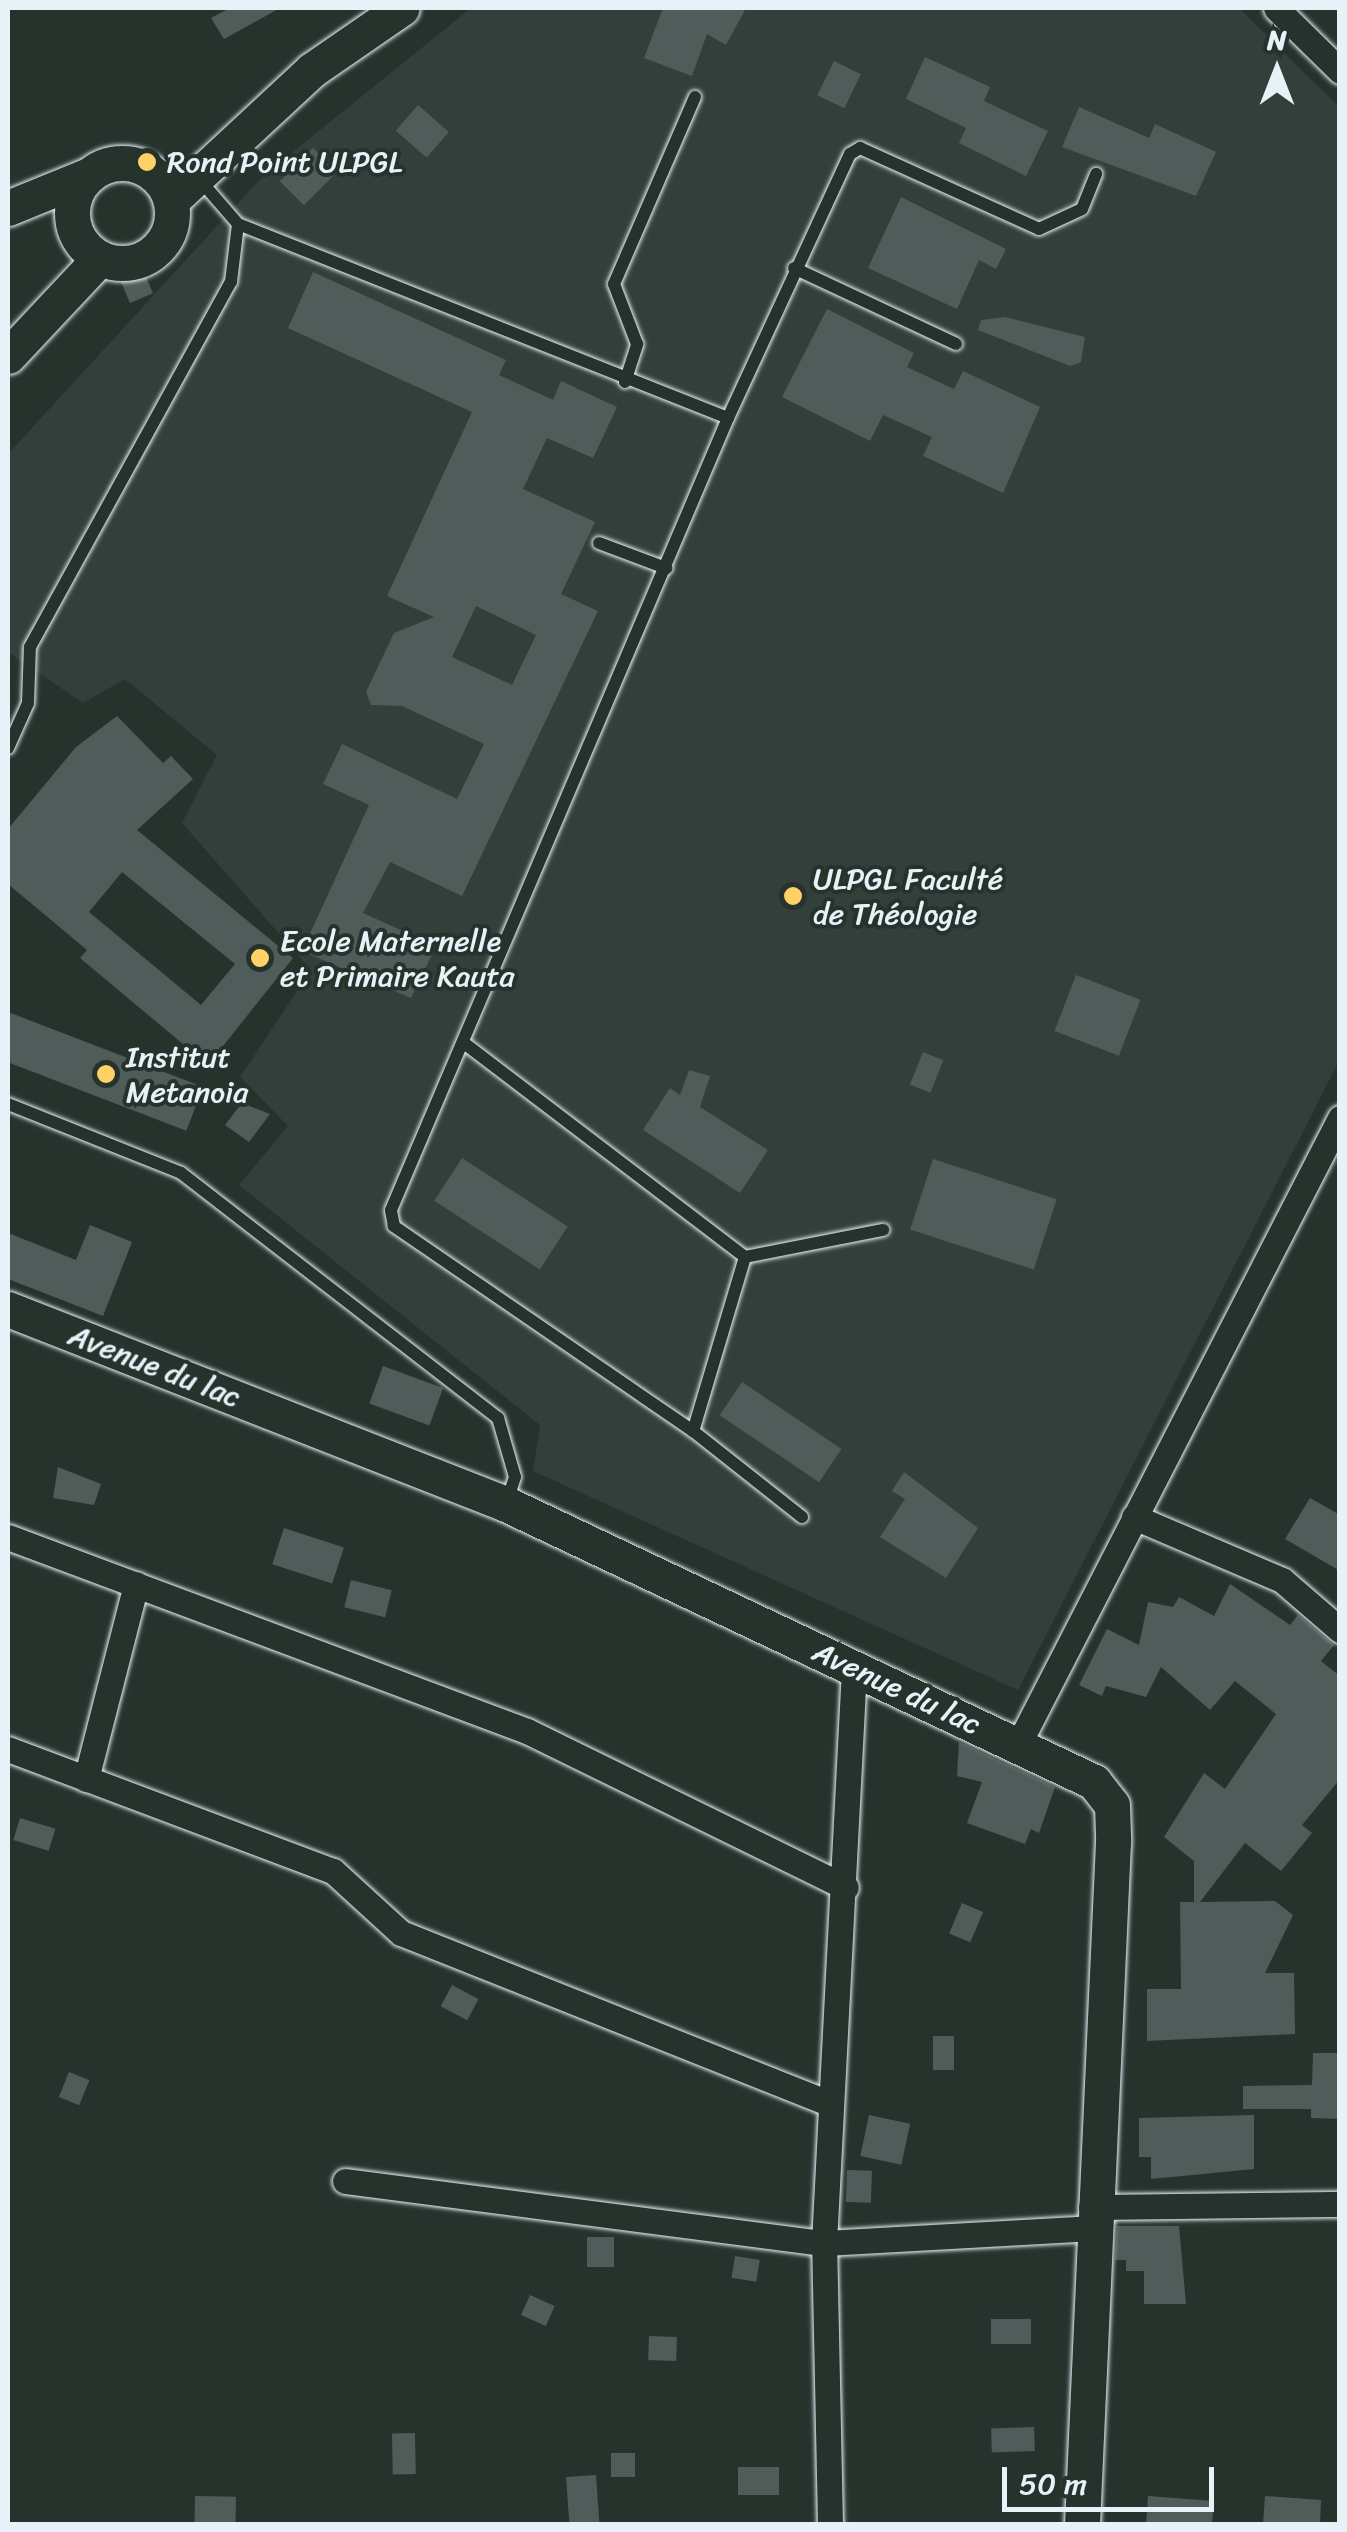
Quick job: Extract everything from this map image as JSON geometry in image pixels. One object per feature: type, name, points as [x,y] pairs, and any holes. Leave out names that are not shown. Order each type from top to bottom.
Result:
[{"type":"main road","points":[[89,175],[71,212],[79,240],[100,258],[128,263],[154,252],[170,228],[185,188],[312,70],[402,8]]},
{"type":"main road","points":[[8,208],[89,175],[130,164],[185,188]]},
{"type":"main road","points":[[8,356],[100,258]]},
{"type":"main road","name":"Avenue du lac","points":[[8,1309],[506,1504],[1094,1782],[1112,1805],[1091,2217],[1082,2524]]},
{"type":"street","points":[[1276,8],[1340,71]]},
{"type":"street","points":[[1018,1744],[1340,1118]]},
{"type":"street","points":[[1134,1517],[1282,1580],[1340,1630]]},
{"type":"street","points":[[8,1537],[526,1731],[846,1887]]},
{"type":"street","points":[[86,1779],[136,1584]]},
{"type":"street","points":[[830,2524],[824,2243],[846,1887],[854,1668]]},
{"type":"street","points":[[8,1749],[333,1871],[400,1933],[830,2104]]},
{"type":"street","points":[[345,2181],[824,2243],[1091,2217],[1340,2204]]},
{"type":"lane","points":[[625,382],[637,344],[614,284],[695,98]]},
{"type":"lane","points":[[802,1517],[693,1431],[394,1226],[391,1210],[728,418],[794,268],[854,150],[1039,229],[1082,209],[1096,174]]},
{"type":"lane","points":[[185,188],[238,224],[625,382],[728,418]]},
{"type":"lane","points":[[8,748],[28,703],[30,647],[232,282],[238,224]]},
{"type":"lane","points":[[794,268],[956,344]]},
{"type":"lane","points":[[599,543],[666,568]]},
{"type":"lane","points":[[464,1043],[745,1257],[883,1230]]},
{"type":"lane","points":[[8,1104],[181,1173],[498,1418],[515,1477],[506,1504]]},
{"type":"lane","points":[[693,1431],[745,1257]]},
{"type":"shaded area","name":"ULPGL Faculté de Théologie","points":[[471,8],[1239,8],[1339,107],[1339,1061],[1018,1690],[533,1471],[540,1425],[239,1185],[288,1126],[240,1077],[311,970],[182,823],[217,755],[125,679],[83,703],[8,652],[8,454],[262,177]]},
{"type":"building","points":[[230,8],[280,8],[224,39],[211,18]]},
{"type":"building","points":[[663,8],[746,8],[726,45],[707,34],[692,76],[644,58]]},
{"type":"building","points":[[925,57],[990,87],[984,101],[1048,131],[1026,176],[959,143],[966,128],[906,99]]},
{"type":"building","points":[[834,61],[861,74],[844,108],[817,95]]},
{"type":"building","points":[[418,105],[449,132],[427,158],[396,131]]},
{"type":"building","points":[[1079,107],[1149,138],[1155,124],[1216,152],[1196,196],[1062,147]]},
{"type":"building","points":[[313,148],[337,172],[304,205],[280,181]]},
{"type":"building","points":[[901,197],[1006,249],[996,269],[979,260],[957,309],[868,268]]},
{"type":"building","points":[[144,272],[153,293],[130,303],[121,282]]},
{"type":"building","points":[[313,272],[506,360],[499,375],[553,400],[561,381],[617,407],[593,458],[547,438],[523,489],[595,522],[561,594],[598,611],[462,896],[390,862],[363,913],[436,946],[411,998],[302,951],[369,805],[323,784],[342,744],[457,799],[484,744],[402,706],[371,705],[366,692],[394,633],[434,617],[387,596],[472,412],[288,328]],"holes":[[[476,606],[536,635],[512,685],[452,657]]]},
{"type":"building","points":[[827,309],[914,353],[907,367],[954,389],[963,371],[1040,407],[1003,493],[923,456],[932,437],[883,415],[870,441],[782,397]]},
{"type":"building","points":[[1005,317],[1085,337],[1081,362],[1070,366],[978,330],[981,320]]},
{"type":"building","points":[[117,716],[163,763],[171,756],[193,779],[137,830],[293,958],[208,1065],[80,958],[87,950],[8,884],[8,829],[76,747]],"holes":[[[122,872],[235,964],[201,1005],[89,912]]]},
{"type":"building","points":[[1076,975],[1140,1000],[1119,1056],[1054,1031]]},
{"type":"building","name":"Institut Metanoia","points":[[8,1012],[203,1087],[186,1131],[8,1062]]},
{"type":"building","points":[[923,1052],[943,1060],[930,1093],[910,1084]]},
{"type":"building","points":[[689,1070],[710,1076],[700,1107],[768,1150],[740,1193],[643,1130],[670,1088],[680,1095]]},
{"type":"building","points":[[242,1103],[270,1114],[249,1142],[225,1125]]},
{"type":"building","points":[[462,1158],[568,1227],[540,1269],[434,1201]]},
{"type":"building","points":[[933,1159],[1057,1199],[1034,1270],[910,1229]]},
{"type":"building","points":[[90,1225],[132,1242],[103,1316],[8,1279],[8,1233],[76,1260]]},
{"type":"building","points":[[383,1366],[443,1388],[429,1425],[369,1404]]},
{"type":"building","points":[[742,1382],[841,1449],[819,1482],[720,1415]]},
{"type":"building","points":[[58,1467],[101,1484],[94,1505],[53,1498]]},
{"type":"building","points":[[904,1472],[978,1528],[946,1578],[880,1537],[905,1499],[892,1491]]},
{"type":"building","points":[[1310,1498],[1340,1515],[1340,1571],[1285,1539]]},
{"type":"building","points":[[284,1528],[344,1547],[332,1584],[272,1564]]},
{"type":"building","points":[[351,1580],[392,1590],[385,1617],[344,1607]]},
{"type":"building","points":[[1230,1584],[1290,1625],[1298,1615],[1334,1645],[1321,1661],[1340,1676],[1340,1779],[1302,1825],[1312,1833],[1281,1871],[1245,1843],[1200,1902],[1275,1901],[1293,1915],[1265,1973],[1294,1973],[1295,2034],[1147,2041],[1147,1989],[1181,1989],[1180,1902],[1194,1902],[1194,1861],[1164,1837],[1204,1773],[1225,1789],[1276,1714],[1235,1681],[1210,1710],[1161,1667],[1146,1697],[1106,1686],[1102,1696],[1079,1685],[1107,1629],[1139,1645],[1148,1602],[1173,1607],[1179,1597],[1214,1616]]},
{"type":"building","points":[[959,1742],[1055,1787],[1039,1833],[1031,1829],[1025,1844],[967,1823],[982,1782],[957,1776]]},
{"type":"building","points":[[20,1818],[55,1829],[49,1851],[13,1840]]},
{"type":"building","points":[[962,1903],[983,1912],[970,1942],[949,1933]]},
{"type":"building","points":[[452,1985],[478,1999],[467,2020],[441,2006]]},
{"type":"building","points":[[933,2036],[954,2036],[954,2070],[933,2070]]},
{"type":"building","points":[[1313,2053],[1340,2053],[1340,2119],[1311,2118],[1311,2109],[1243,2109],[1243,2086],[1312,2085]]},
{"type":"building","points":[[69,2072],[89,2080],[79,2105],[59,2097]]},
{"type":"building","points":[[869,2115],[910,2124],[901,2165],[860,2156]]},
{"type":"building","points":[[1254,2115],[1254,2169],[1151,2179],[1151,2157],[1139,2157],[1139,2118]]},
{"type":"building","points":[[847,2170],[872,2171],[871,2203],[846,2202]]},
{"type":"building","points":[[1117,2226],[1179,2226],[1186,2304],[1144,2304],[1144,2271],[1126,2271],[1126,2260],[1115,2260]]},
{"type":"building","points":[[587,2237],[614,2237],[614,2267],[587,2267]]},
{"type":"building","points":[[735,2256],[760,2260],[756,2282],[732,2278]]},
{"type":"building","points":[[530,2295],[555,2306],[546,2326],[521,2315]]},
{"type":"building","points":[[991,2319],[1031,2319],[1031,2344],[991,2344]]},
{"type":"building","points":[[649,2336],[677,2337],[676,2361],[648,2360]]},
{"type":"building","points":[[1034,2427],[1035,2451],[992,2452],[991,2429]]},
{"type":"building","points":[[392,2433],[415,2433],[416,2474],[393,2474]]},
{"type":"building","points":[[611,2453],[635,2453],[635,2477],[611,2477]]},
{"type":"building","points":[[738,2467],[779,2467],[779,2495],[738,2495]]},
{"type":"building","points":[[596,2475],[599,2524],[569,2524],[566,2477]]},
{"type":"building","points":[[195,2496],[236,2497],[236,2524],[195,2523]]},
{"type":"building","points":[[1148,2496],[1214,2501],[1212,2524],[1146,2524]]},
{"type":"building","points":[[1265,2496],[1321,2500],[1320,2524],[1263,2524]]},
{"type":"place","name":"Rond Point ULPGL","points":[[147,162]]},
{"type":"place","name":"ULPGL Faculté de Théologie","points":[[793,896]]},
{"type":"place","name":"Ecole Maternelle et Primaire Kauta","points":[[260,958]]},
{"type":"place","name":"Institut Metanoia","points":[[106,1074]]}]
